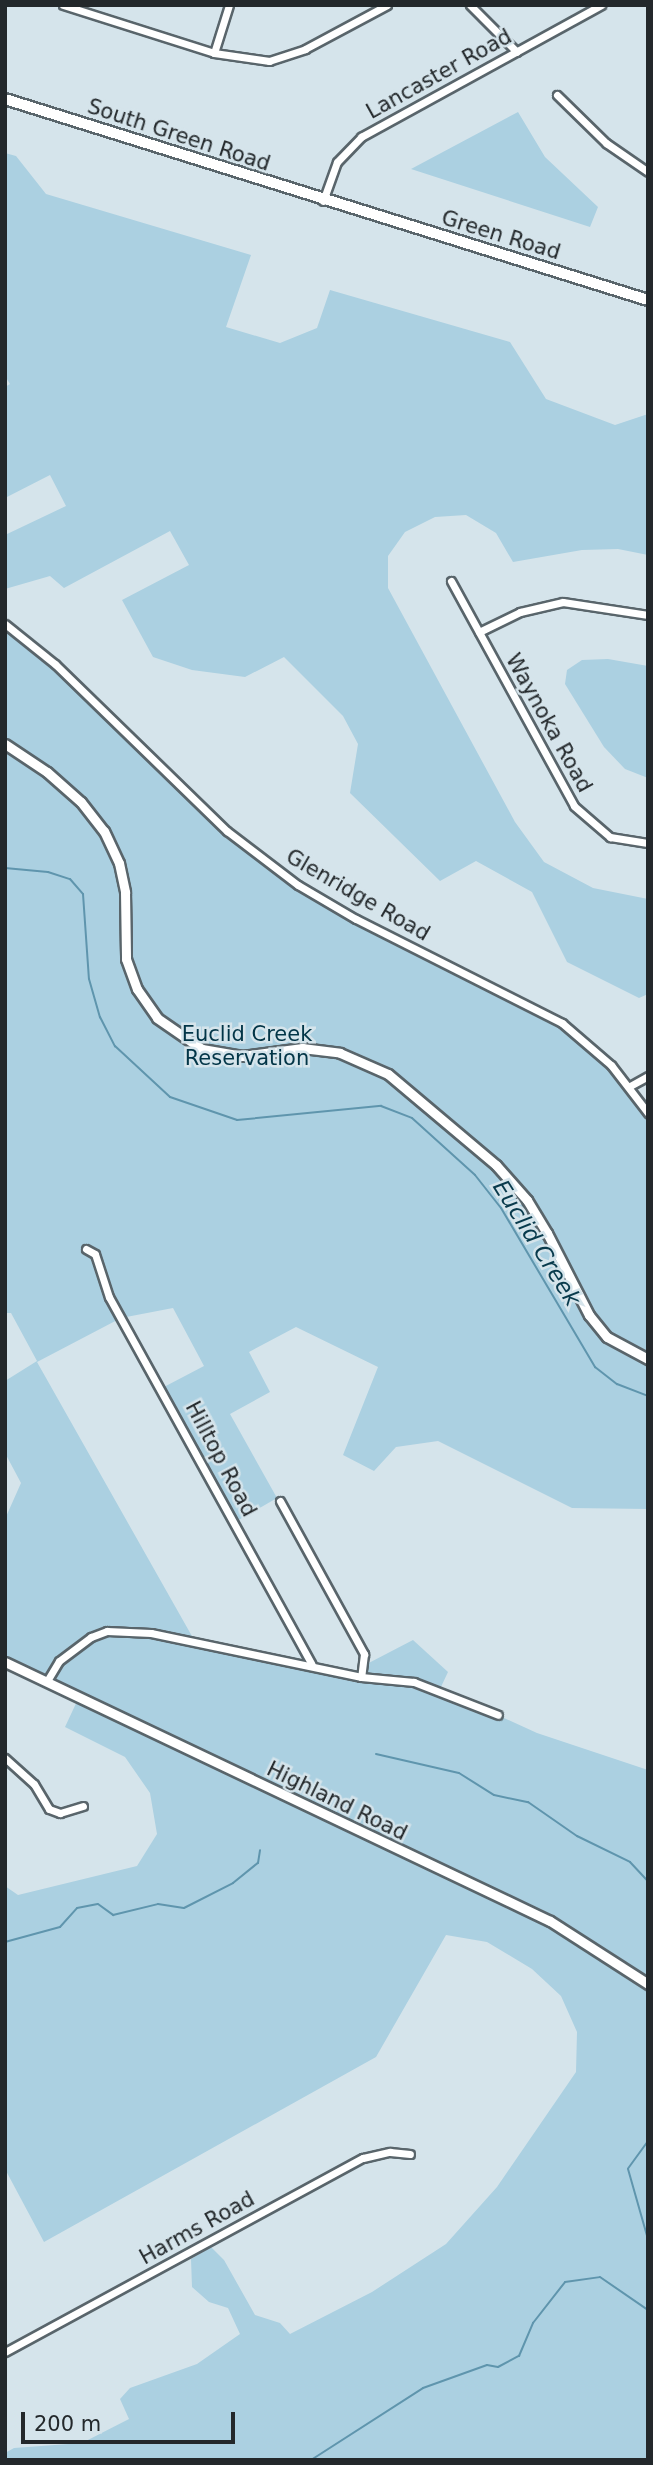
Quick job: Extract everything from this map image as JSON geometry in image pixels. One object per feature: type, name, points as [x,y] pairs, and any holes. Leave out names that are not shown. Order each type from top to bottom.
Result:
[{"type":"main road","name":"South Green Road","points":[[5,99],[342,206]]},
{"type":"main road","name":"Green Road","points":[[342,206],[648,300]]},
{"type":"street","points":[[63,5],[214,53],[250,61],[287,58],[387,5]]},
{"type":"street","points":[[214,53],[229,5]]},
{"type":"street","points":[[470,5],[517,52]]},
{"type":"street","name":"Lancaster Road","points":[[323,201],[337,162],[361,137],[601,5]]},
{"type":"street","points":[[557,95],[606,143],[648,172]]},
{"type":"street","name":"Waynoka Road","points":[[451,581],[574,806],[610,837],[648,843]]},
{"type":"street","points":[[479,632],[520,612],[563,602],[648,615]]},
{"type":"street","name":"Glenridge Road","points":[[5,624],[55,664],[228,831],[298,885],[562,1023],[629,1086],[648,1113]]},
{"type":"street","points":[[5,744],[72,794],[104,831],[119,863],[125,892],[126,959],[137,989],[157,1018],[202,1049],[242,1056],[302,1048],[340,1054],[388,1074],[496,1165],[527,1200],[589,1315],[607,1337],[648,1359]]},
{"type":"street","points":[[629,1086],[648,1076]]},
{"type":"street","name":"Hilltop Road","points":[[86,1249],[95,1254],[98,1272],[312,1664]]},
{"type":"street","points":[[280,1501],[364,1654],[361,1677]]},
{"type":"street","points":[[47,1681],[75,1645],[107,1632],[204,1641],[361,1677],[414,1682],[498,1715]]},
{"type":"street","name":"Highland Road","points":[[5,1661],[550,1921],[648,1984]]},
{"type":"street","points":[[5,1758],[34,1784],[49,1810],[60,1813],[83,1806]]},
{"type":"street","name":"Harms Road","points":[[5,2352],[363,2158],[390,2152],[410,2154]]},
{"type":"green space","points":[[518,112],[545,157],[598,207],[590,227],[411,169]]},
{"type":"green space","points":[[5,153],[16,156],[46,194],[251,255],[226,327],[280,343],[317,328],[330,290],[510,342],[546,399],[615,425],[648,414],[648,555],[618,549],[582,550],[513,562],[496,533],[466,515],[435,517],[405,532],[388,556],[388,588],[515,822],[544,862],[593,888],[648,899],[648,994],[639,998],[567,962],[532,892],[476,861],[440,881],[350,793],[358,744],[343,716],[284,657],[245,677],[192,670],[153,657],[122,600],[189,565],[170,531],[64,588],[50,576],[5,589],[5,535],[66,506],[50,475],[5,498],[5,387],[10,384],[5,376]]},
{"type":"green space","name":"Euclid Creek Reservation","points":[[5,624],[217,821],[298,885],[562,1023],[590,1045],[648,1113],[648,1509],[572,1508],[438,1441],[396,1447],[374,1471],[343,1455],[378,1367],[296,1327],[249,1352],[270,1392],[230,1414],[277,1498],[235,1522],[162,1388],[204,1366],[173,1308],[121,1318],[37,1362],[193,1638],[361,1677],[363,1666],[413,1640],[448,1672],[440,1689],[537,1733],[648,1770],[648,2460],[5,2460],[5,2453],[14,2448],[82,2443],[129,2419],[120,2399],[130,2388],[197,2364],[240,2334],[228,2308],[209,2302],[192,2287],[191,2259],[211,2247],[224,2260],[255,2315],[280,2323],[290,2334],[372,2292],[446,2244],[497,2187],[576,2072],[577,2032],[561,1996],[532,1969],[487,1942],[446,1935],[376,2057],[44,2242],[5,2169],[5,1886],[18,1895],[137,1866],[157,1834],[150,1793],[125,1757],[65,1727],[79,1697],[5,1662],[5,1519],[21,1483],[5,1453],[5,1381],[37,1361],[11,1313],[5,1313]]},
{"type":"green space","points":[[608,659],[648,666],[648,778],[625,769],[604,747],[565,684],[567,670],[582,660]]},
{"type":"waterway","name":"Euclid Creek","points":[[5,868],[48,872],[70,879],[83,894],[89,979],[100,1017],[115,1046],[170,1097],[237,1120],[381,1106],[412,1118],[475,1175],[501,1208],[595,1367],[617,1384],[648,1396]]},
{"type":"waterway","points":[[376,1754],[459,1773],[494,1795],[528,1802],[577,1836],[630,1862],[648,1881]]},
{"type":"waterway","points":[[5,1942],[60,1927],[77,1908],[98,1904],[113,1915],[158,1904],[184,1908],[233,1883],[258,1863],[260,1850]]},
{"type":"waterway","name":"Euclid Creek","points":[[648,2141],[628,2169],[648,2239]]},
{"type":"waterway","name":"Euclid Creek","points":[[311,2460],[423,2388],[487,2365],[498,2367],[519,2356],[533,2323],[565,2282],[600,2277],[648,2310]]}]
